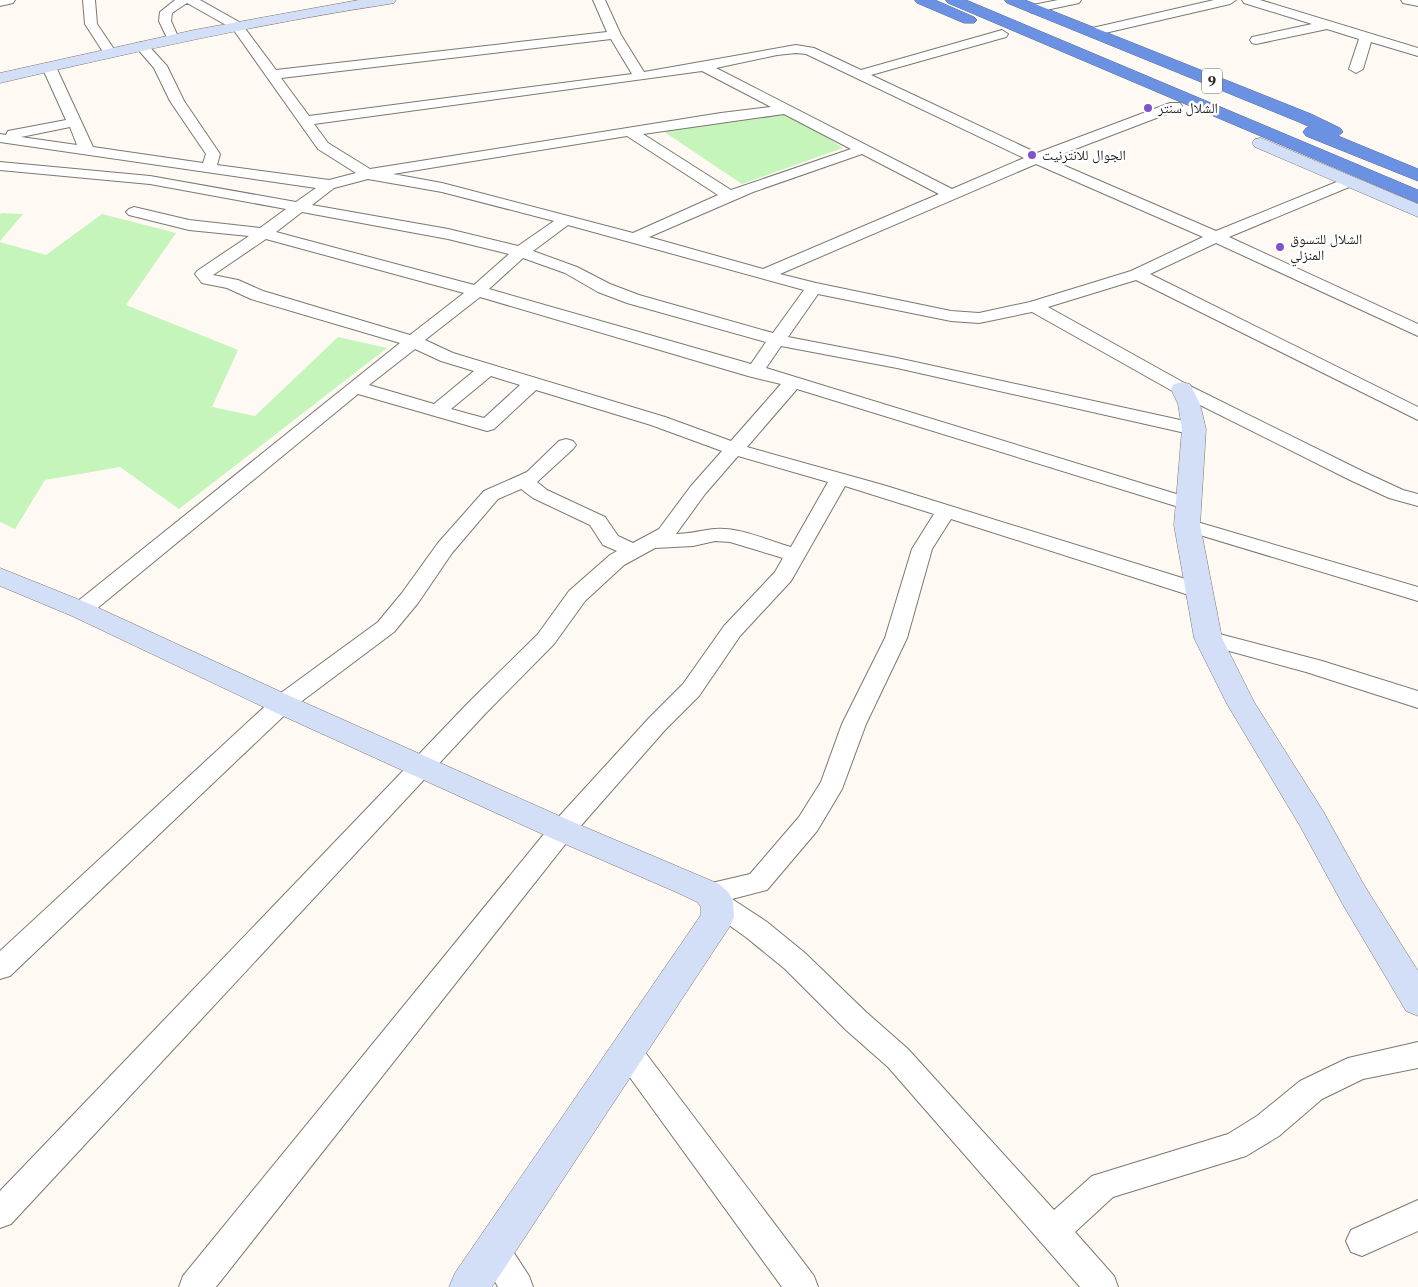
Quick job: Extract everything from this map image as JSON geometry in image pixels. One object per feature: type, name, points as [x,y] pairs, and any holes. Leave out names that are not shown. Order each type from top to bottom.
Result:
[{"type":"highway","name":"9","points":[[922,0],[1262,143],[1382,182]]},
{"type":"highway","name":"9","points":[[953,0],[1418,197]]},
{"type":"highway","name":"9","points":[[986,0],[1413,174]]},
{"type":"highway","name":"9","points":[[1012,0],[1304,118],[1413,174]]},
{"type":"street","points":[[0,2],[9,0]]},
{"type":"street","points":[[89,0],[91,24],[110,52]]},
{"type":"street","points":[[172,40],[165,21],[166,12],[183,0]]},
{"type":"street","points":[[191,0],[237,26],[323,146],[368,174],[442,188],[566,219],[814,288],[951,316],[979,318],[1034,306],[1137,274],[1216,237],[1349,182]]},
{"type":"street","points":[[0,78],[110,52],[237,26],[383,0]]},
{"type":"street","points":[[599,0],[615,35],[640,77]]},
{"type":"street","points":[[1032,9],[1074,0]]},
{"type":"street","points":[[1092,32],[1230,0]]},
{"type":"street","points":[[1248,0],[1418,52]]},
{"type":"street","points":[[1406,0],[1418,2]]},
{"type":"street","points":[[1256,40],[1326,25]]},
{"type":"street","points":[[862,74],[1002,34]]},
{"type":"street","points":[[272,76],[615,35]]},
{"type":"street","points":[[1356,69],[1366,37]]},
{"type":"street","points":[[141,46],[160,66],[177,100],[213,154],[208,168]]},
{"type":"street","points":[[304,121],[640,77],[796,49],[810,50],[1037,158],[1216,237],[1418,331]]},
{"type":"street","points":[[49,67],[87,150]]},
{"type":"street","points":[[704,67],[950,194]]},
{"type":"street","points":[[763,275],[1037,158],[1175,106]]},
{"type":"street","points":[[787,109],[368,174],[329,185],[203,274],[208,279],[232,284],[257,295],[412,341],[447,357],[658,421],[734,449],[946,511],[1200,591]]},
{"type":"street","points":[[0,137],[75,122]]},
{"type":"street","points":[[630,132],[729,196]]},
{"type":"street","points":[[0,137],[329,185]]},
{"type":"street","points":[[1262,143],[1418,211]]},
{"type":"street","points":[[636,238],[677,217],[729,196],[864,149]]},
{"type":"street","points":[[0,166],[150,180],[448,234],[521,252],[571,270],[604,288],[633,299],[776,340],[897,363],[1194,429]]},
{"type":"street","points":[[134,212],[189,225],[263,233],[477,291],[793,382],[1188,514],[1418,594]]},
{"type":"street","points":[[81,610],[412,341],[477,291],[521,252],[566,219]]},
{"type":"street","points":[[1137,274],[1418,414]]},
{"type":"street","points":[[754,372],[814,288]]},
{"type":"street","points":[[1034,306],[1182,389],[1364,479],[1396,494],[1418,500]]},
{"type":"street","points":[[437,411],[488,369]]},
{"type":"street","points":[[0,1213],[477,708],[546,639],[577,596],[617,560],[666,534],[698,490],[793,382]]},
{"type":"street","points":[[355,387],[487,425],[533,383]]},
{"type":"street","points":[[1182,389],[1189,404],[1194,429],[1188,514],[1208,638],[1240,704],[1312,819],[1353,894],[1418,1001]]},
{"type":"street","points":[[0,968],[282,704],[386,627],[410,598],[444,548],[491,495],[534,476],[566,445]]},
{"type":"street","points":[[196,1287],[562,830],[691,690],[732,631],[783,576],[840,479]]},
{"type":"street","points":[[523,481],[540,494],[598,521],[610,540],[642,546],[693,540],[716,535],[731,536],[796,555]]},
{"type":"street","points":[[712,898],[758,883],[808,824],[833,782],[854,724],[896,638],[922,549],[946,511]]},
{"type":"street","points":[[0,576],[81,610],[282,704],[712,898],[757,930],[795,961],[856,1021],[898,1058],[1102,1287]]},
{"type":"street","points":[[1208,638],[1326,670],[1418,700]]},
{"type":"street","points":[[469,1287],[718,917],[712,898]]},
{"type":"street","points":[[628,1052],[802,1287]]},
{"type":"street","points":[[1052,1232],[1103,1186],[1235,1146],[1268,1126],[1311,1090],[1358,1067],[1418,1055]]},
{"type":"street","points":[[1362,1242],[1418,1215]]},
{"type":"street","points":[[494,1250],[517,1287]]},
{"type":"green space","points":[[788,112],[843,148],[742,184],[660,129]]},
{"type":"green space","points":[[0,214],[23,214],[0,241]]},
{"type":"green space","points":[[102,214],[176,233],[126,305],[238,350],[212,407],[255,416],[338,337],[387,348],[179,509],[120,467],[45,480],[15,529],[0,522],[0,242],[46,255]]},
{"type":"place","name":"الشلال سنتر","points":[[1148,108]]},
{"type":"place","name":"الجوال للانترنيت","points":[[1032,155]]},
{"type":"place","name":"الشلال للتسوق المنزلي","points":[[1280,247]]}]
